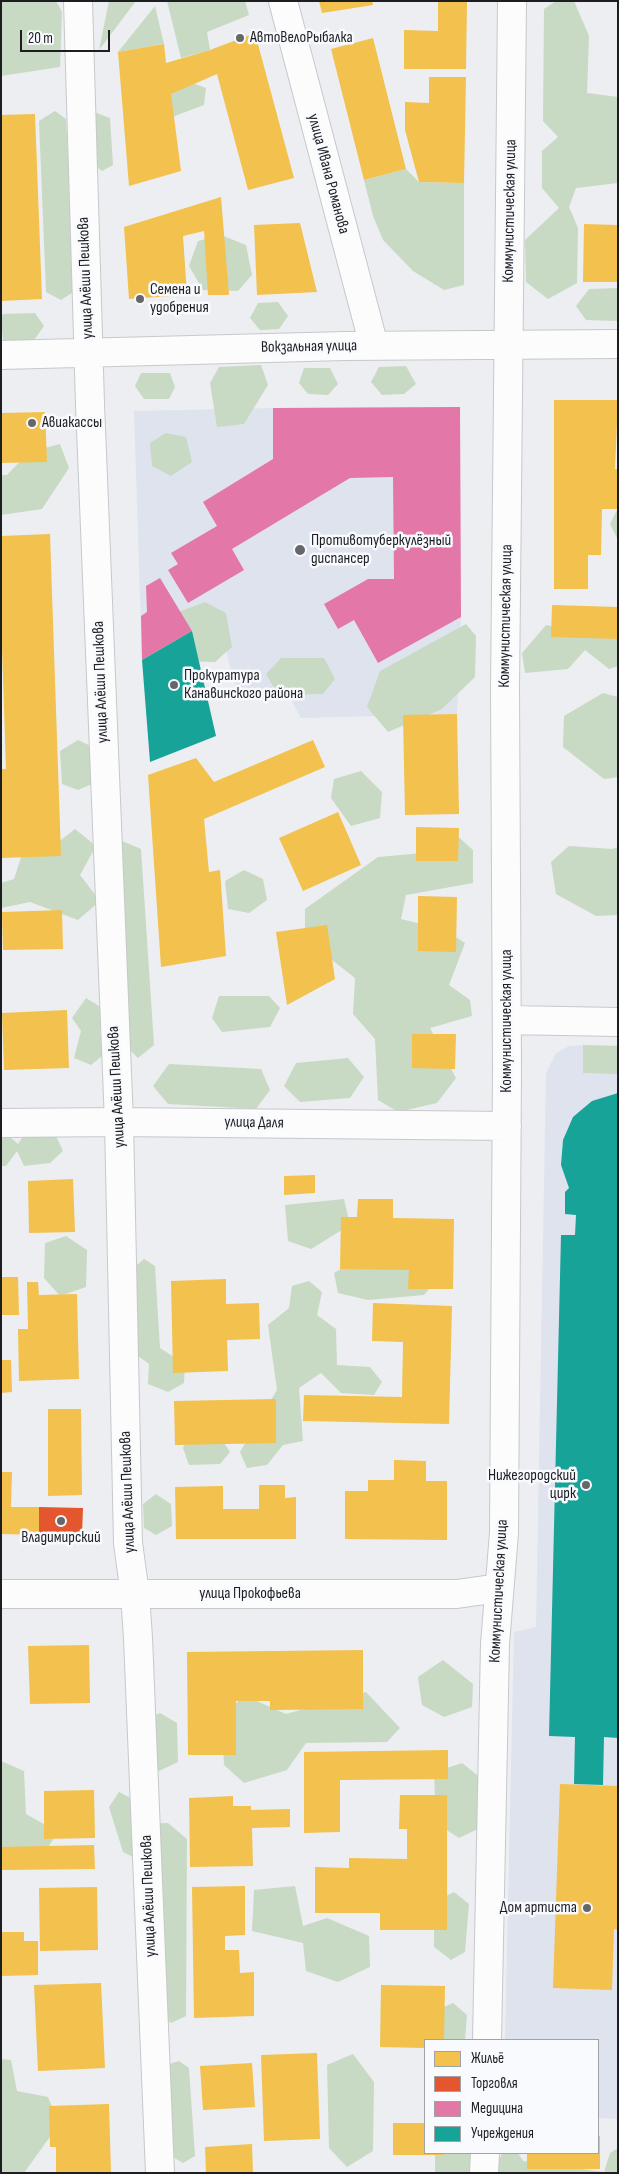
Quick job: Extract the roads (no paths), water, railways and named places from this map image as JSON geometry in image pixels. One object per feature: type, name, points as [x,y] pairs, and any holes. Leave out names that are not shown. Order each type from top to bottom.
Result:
[{"type":"street","name":"улица Алёши Пешкова","points":[[78,1],[88,351],[119,1122],[128,1543],[135,1594],[160,2173]]},
{"type":"street","name":"улица Ивана Романова","points":[[283,1],[374,346]]},
{"type":"street","name":"Коммунистическая улица","points":[[487,2039],[495,1644],[504,1533],[507,1126],[505,689],[512,1]]},
{"type":"street","name":"Вокзальная улица","points":[[1,355],[88,351],[618,344]]},
{"type":"street","points":[[507,1020],[618,1022]]},
{"type":"street","name":"улица Даля","points":[[1,1123],[119,1122],[507,1126]]},
{"type":"street","name":"улица Прокофьева","points":[[1,1594],[457,1594],[499,1588]]},
{"type":"street","points":[[484,2154],[484,2173]]},
{"type":"place","name":"АвтоВелоРыбалка","points":[[240,38]]},
{"type":"place","name":"Семена и удобрения","points":[[140,299]]},
{"type":"place","name":"Авиакассы","points":[[32,423]]},
{"type":"place","name":"Противотуберкулёзный диспансер","points":[[300,550]]},
{"type":"place","name":"Прокуратура Канавинского района","points":[[174,685]]},
{"type":"place","name":"Нижегородский цирк","points":[[586,1485]]},
{"type":"place","name":"Владимирский","points":[[61,1521]]},
{"type":"place","name":"Дом артиста","points":[[587,1908]]}]
